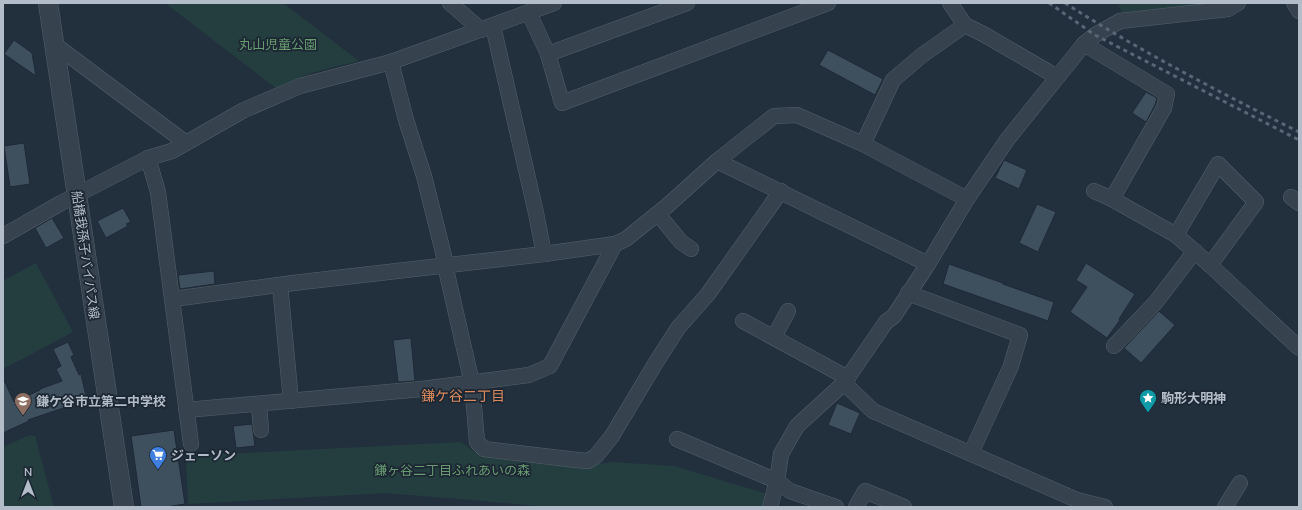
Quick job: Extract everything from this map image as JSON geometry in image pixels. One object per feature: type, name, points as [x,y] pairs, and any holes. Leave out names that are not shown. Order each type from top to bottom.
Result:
[{"type":"street","name":"船橋我孫子バイパス線","points":[[48,3],[124,507]]},
{"type":"street","points":[[450,3],[487,28],[536,212],[544,254]]},
{"type":"street","points":[[548,54],[687,3]]},
{"type":"street","points":[[3,236],[76,195],[148,158],[172,151],[244,110],[300,86],[391,62],[487,28],[540,6],[548,54],[562,103],[801,8],[828,3]]},
{"type":"street","points":[[950,3],[965,25],[985,35],[1057,78]]},
{"type":"street","points":[[770,507],[777,480],[781,454],[797,426],[846,381],[886,322],[894,316],[1007,140],[1084,44],[1095,35],[1120,21],[1228,9],[1238,3]]},
{"type":"street","points":[[1294,3],[1299,11]]},
{"type":"street","points":[[863,144],[893,80],[921,56],[965,25]]},
{"type":"street","points":[[54,44],[186,143]]},
{"type":"street","points":[[1084,44],[1167,94],[1164,108],[1112,199]]},
{"type":"street","points":[[391,62],[406,120],[424,176],[445,260],[472,383],[477,442],[484,449],[594,461],[596,456],[612,436],[678,328],[708,294],[781,191]]},
{"type":"street","points":[[172,299],[615,244],[626,239],[658,214],[717,161],[774,116],[797,115],[863,144],[968,199]]},
{"type":"street","points":[[148,158],[158,192],[191,444]]},
{"type":"street","points":[[717,161],[928,264]]},
{"type":"street","points":[[1176,235],[1218,164],[1256,202],[1210,265]]},
{"type":"street","points":[[1094,191],[1112,199],[1176,235],[1299,348]]},
{"type":"street","points":[[658,214],[680,242],[691,249]]},
{"type":"street","points":[[186,410],[472,383],[529,375],[550,366],[615,244]]},
{"type":"street","points":[[1114,346],[1156,302],[1195,251]]},
{"type":"street","points":[[280,285],[291,401]]},
{"type":"street","points":[[908,293],[1020,335],[1011,366],[971,453]]},
{"type":"street","points":[[774,337],[788,310]]},
{"type":"street","points":[[743,322],[774,337],[846,381],[873,411],[1077,500],[1105,507]]},
{"type":"street","points":[[259,404],[261,430]]},
{"type":"street","points":[[677,439],[777,480],[790,491],[836,507]]},
{"type":"street","points":[[1225,507],[1240,483]]},
{"type":"street","points":[[856,507],[865,491],[904,507]]},
{"type":"green space","name":"丸山児童公園","points":[[165,3],[283,3],[359,61],[321,70],[276,88]]},
{"type":"green space","points":[[1118,3],[1230,3],[1123,16]]},
{"type":"green space","points":[[36,263],[73,332],[3,369],[3,281]]},
{"type":"green space","points":[[30,435],[35,436],[54,507],[3,507],[3,447]]},
{"type":"green space","name":"鎌ヶ谷二丁目ふれあいの森","points":[[461,442],[480,456],[576,467],[613,462],[674,466],[767,494],[764,507],[548,507],[385,493],[188,504],[186,456]]},
{"type":"building","points":[[14,40],[32,53],[36,76],[4,54]]},
{"type":"building","points":[[828,50],[883,79],[875,95],[819,65]]},
{"type":"building","points":[[1146,92],[1157,98],[1146,122],[1132,113]]},
{"type":"building","points":[[24,143],[30,184],[10,187],[4,146]]},
{"type":"building","points":[[1004,160],[1027,170],[1019,189],[995,178]]},
{"type":"building","points":[[1037,204],[1056,212],[1038,252],[1019,243]]},
{"type":"building","points":[[123,208],[131,222],[126,224],[128,226],[106,238],[97,221]]},
{"type":"building","points":[[52,218],[64,238],[46,248],[35,228]]},
{"type":"building","points":[[1086,263],[1135,294],[1119,319],[1120,320],[1107,338],[1070,312],[1087,287],[1076,280]]},
{"type":"building","points":[[949,264],[1054,302],[1048,321],[943,284]]},
{"type":"building","points":[[214,271],[215,284],[180,289],[178,275]]},
{"type":"building","points":[[1159,311],[1175,325],[1141,363],[1124,348]]},
{"type":"building","points":[[411,338],[415,381],[398,382],[393,340]]},
{"type":"building","points":[[68,342],[74,355],[71,357],[79,375],[81,374],[87,400],[28,420],[29,421],[3,433],[3,378],[14,402],[40,389],[62,381],[56,369],[61,366],[53,349]]},
{"type":"building","points":[[837,403],[860,413],[851,434],[828,425]]},
{"type":"building","points":[[252,424],[255,446],[236,448],[233,426]]},
{"type":"building","points":[[174,430],[185,504],[166,507],[141,507],[131,436]]},
{"type":"railway","points":[[1049,3],[1095,35],[1299,140]]},
{"type":"railway","points":[[1065,3],[1122,38],[1180,70],[1299,132]]},
{"type":"place","name":"駒形大明神","points":[[1148,413]]},
{"type":"place","name":"鎌ケ谷市立第二中学校","points":[[23,416]]},
{"type":"place","name":"ジェーソン","points":[[158,470]]},
{"type":"district","name":"鎌ケ谷二丁目","points":[[463,396]]}]
